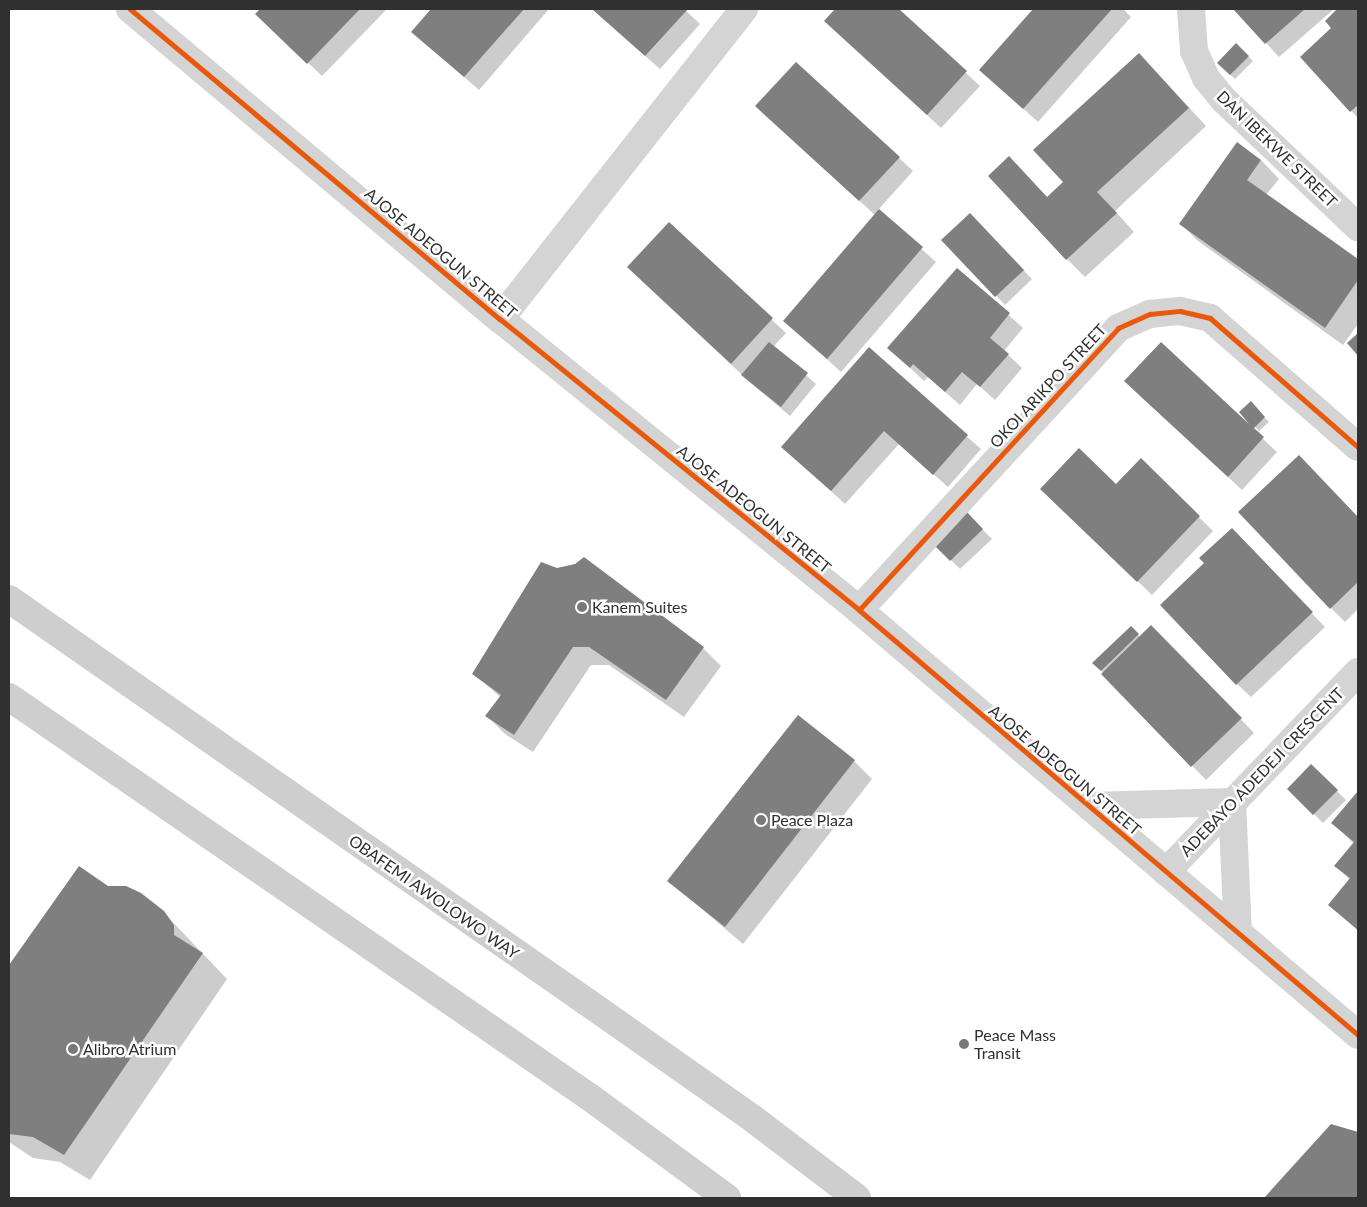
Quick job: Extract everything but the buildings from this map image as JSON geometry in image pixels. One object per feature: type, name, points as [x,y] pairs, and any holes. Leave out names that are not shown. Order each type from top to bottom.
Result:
[{"type":"main road","name":"OBAFEMI AWOLOWO WAY","points":[[9,599],[752,1118],[857,1198]]},
{"type":"main road","points":[[9,697],[592,1098],[727,1198]]},
{"type":"street","name":"AJOSE ADEOGUN STREET","points":[[130,9],[500,319],[859,610],[1358,1035]]},
{"type":"street","points":[[500,319],[744,9]]},
{"type":"street","name":"DAN IBEKWE STREET","points":[[1191,9],[1194,51],[1206,78],[1224,100],[1358,227]]},
{"type":"street","name":"OKOI ARIKPO STREET","points":[[859,610],[1118,328],[1150,314],[1180,311],[1210,318],[1358,447]]},
{"type":"street","name":"ADEBAYO ADEDEJI CRESCENT","points":[[1166,872],[1358,672]]},
{"type":"street","points":[[1089,806],[1232,802],[1238,933]]},
{"type":"cycle path","points":[[130,9],[500,319],[859,610],[1358,1035]]},
{"type":"cycle path","points":[[859,610],[1118,328],[1150,314],[1180,311],[1210,318],[1358,447]]},
{"type":"place","name":"Kanem Suites","points":[[582,607]]},
{"type":"place","name":"Peace Plaza","points":[[761,820]]},
{"type":"place","name":"Peace Mass Transit","points":[[964,1044]]},
{"type":"place","name":"Alibro Atrium","points":[[73,1049]]}]
